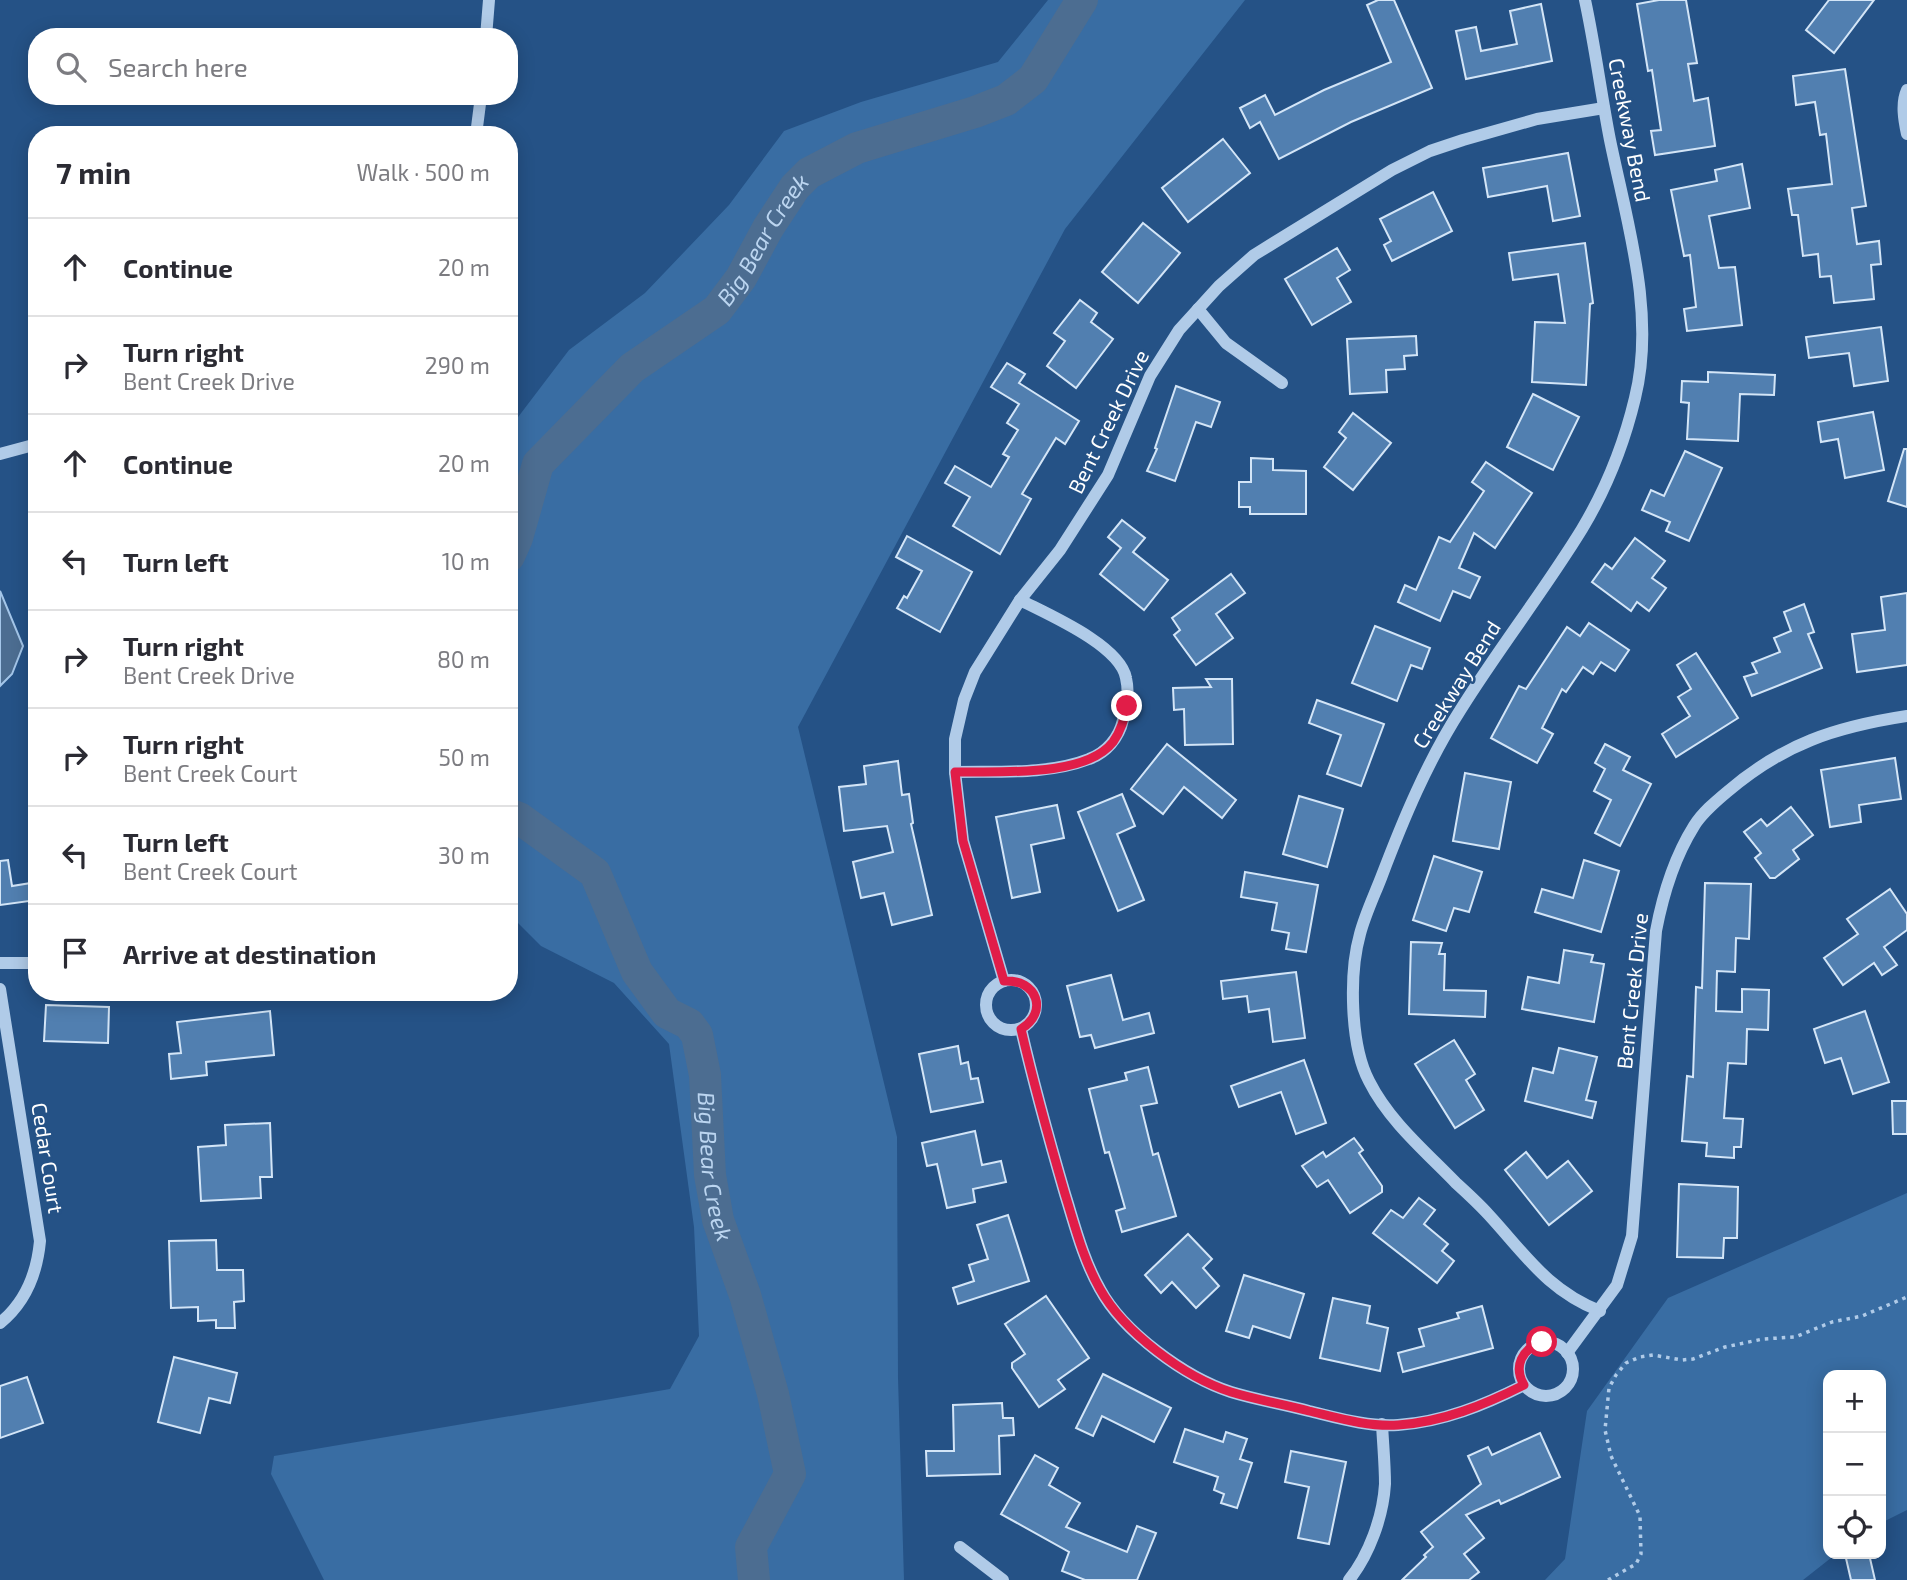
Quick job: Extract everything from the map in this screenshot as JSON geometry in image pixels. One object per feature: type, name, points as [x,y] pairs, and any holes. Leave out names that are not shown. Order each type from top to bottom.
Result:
[{"type":"street","points":[[487,28],[489,0]]},
{"type":"street","name":"Creekway Bend","points":[[1586,0],[1642,314],[1642,359],[1635,398],[1611,475],[1582,529],[1460,711],[1433,758],[1400,827],[1359,936],[1352,1000],[1356,1036],[1368,1079],[1400,1126],[1489,1215],[1518,1250],[1556,1288],[1576,1301],[1600,1311]]},
{"type":"street","points":[[1907,90],[1904,96],[1907,134]]},
{"type":"street","points":[[477,126],[480,105]]},
{"type":"street","name":"Bent Creek Drive","points":[[1004,981],[963,841],[955,772],[955,739],[964,700],[975,672],[1020,600],[1060,550],[1108,475],[1150,376],[1179,330],[1254,255],[1392,170],[1430,151],[1463,140],[1537,119],[1604,108]]},
{"type":"street","points":[[1198,309],[1226,343],[1282,383]]},
{"type":"street","points":[[0,454],[28,446]]},
{"type":"street","points":[[955,772],[1033,770],[1075,764],[1103,752],[1122,727],[1127,706],[1126,676],[1116,657],[1079,630],[1020,600]]},
{"type":"street","name":"Bent Creek Drive","points":[[1567,1353],[1617,1285],[1632,1236],[1656,931],[1661,902],[1675,861],[1695,824],[1713,804],[1743,778],[1779,754],[1824,733],[1907,716]]},
{"type":"street","points":[[0,963],[28,963]]},
{"type":"street","points":[[1016,980],[1024,983],[1035,996],[1037,1009],[1034,1018],[1021,1029],[1006,1030],[998,1027],[987,1013],[990,991],[1004,981],[1016,980]]},
{"type":"street","name":"Cedar Court","points":[[0,989],[40,1241],[38,1262],[32,1280],[13,1312],[0,1323]]},
{"type":"street","points":[[1021,1029],[1043,1119],[1084,1258],[1101,1291],[1122,1320],[1154,1348],[1192,1374],[1230,1391],[1362,1423],[1397,1425],[1430,1420],[1478,1408],[1524,1385]]},
{"type":"street","points":[[1552,1342],[1567,1353],[1572,1361],[1573,1371],[1566,1388],[1558,1394],[1539,1396],[1524,1385],[1518,1369],[1525,1351],[1532,1345],[1552,1342]]},
{"type":"street","points":[[1349,1580],[1359,1567],[1380,1514],[1385,1486],[1382,1424]]},
{"type":"street","points":[[960,1547],[1003,1580]]},
{"type":"path","points":[[1608,1580],[1636,1564],[1641,1554],[1640,1516],[1611,1456],[1605,1430],[1609,1388],[1626,1363],[1653,1355],[1693,1359],[1725,1347],[1763,1339],[1795,1337],[1832,1322],[1863,1315],[1907,1297]]},
{"type":"shaded area","points":[[1048,0],[1245,0],[1065,229],[798,727],[897,1137],[898,1378],[904,1580],[324,1580],[271,1474],[274,1456],[670,1389],[699,1336],[694,1227],[669,1044],[614,983],[541,946],[518,923],[518,417],[569,350],[645,293],[729,205],[784,131],[861,102],[998,62]]},
{"type":"shaded area","points":[[0,591],[23,646],[12,674],[0,686]]},
{"type":"shaded area","points":[[1907,1193],[1907,1510],[1886,1520],[1886,1370],[1823,1370],[1823,1559],[1830,1559],[1803,1580],[1545,1580],[1565,1559],[1587,1411],[1668,1298]]},
{"type":"building","points":[[1378,0],[1394,0],[1432,88],[1351,122],[1279,159],[1260,122],[1250,128],[1240,108],[1265,95],[1275,115],[1324,90],[1391,62],[1367,5]]},
{"type":"building","points":[[1659,0],[1686,0],[1697,63],[1688,64],[1694,101],[1708,98],[1715,146],[1655,155],[1651,131],[1661,130],[1652,70],[1648,71],[1637,4]]},
{"type":"building","points":[[1829,0],[1874,0],[1834,53],[1806,30]]},
{"type":"building","points":[[1541,4],[1552,61],[1466,79],[1456,31],[1476,27],[1481,51],[1517,44],[1510,11]]},
{"type":"building","points":[[1845,69],[1866,206],[1852,208],[1857,244],[1879,241],[1881,264],[1871,265],[1874,299],[1834,303],[1831,276],[1820,277],[1818,254],[1803,256],[1798,215],[1792,215],[1788,189],[1832,184],[1826,134],[1820,135],[1815,102],[1796,105],[1793,76]]},
{"type":"building","points":[[1223,139],[1250,173],[1188,222],[1162,188]]},
{"type":"building","points":[[1568,153],[1580,216],[1553,221],[1547,186],[1488,197],[1483,168]]},
{"type":"building","points":[[1742,164],[1750,208],[1709,216],[1719,268],[1735,267],[1742,325],[1687,331],[1684,309],[1696,307],[1690,255],[1684,256],[1671,190],[1717,181],[1715,170]]},
{"type":"building","points":[[1433,192],[1452,231],[1392,261],[1384,245],[1391,241],[1380,219]]},
{"type":"building","points":[[1143,223],[1180,253],[1138,303],[1102,272]]},
{"type":"building","points":[[1585,243],[1593,303],[1590,304],[1586,385],[1532,382],[1535,322],[1565,323],[1558,274],[1513,280],[1509,253]]},
{"type":"building","points":[[1337,248],[1350,270],[1337,278],[1351,302],[1312,325],[1285,279]]},
{"type":"building","points":[[1080,300],[1097,313],[1091,322],[1113,339],[1076,388],[1047,366],[1065,341],[1054,333]]},
{"type":"building","points":[[1881,327],[1888,381],[1854,386],[1849,353],[1809,358],[1806,337]]},
{"type":"building","points":[[1416,336],[1417,355],[1404,356],[1405,369],[1386,370],[1387,392],[1350,394],[1347,339]]},
{"type":"building","points":[[1007,363],[1025,374],[1019,383],[1079,421],[1065,444],[1056,438],[1022,494],[1031,499],[1000,554],[953,526],[970,497],[945,483],[955,466],[991,487],[1009,457],[1003,454],[1018,430],[1007,423],[1019,404],[991,387]]},
{"type":"building","points":[[1708,372],[1775,375],[1774,395],[1740,394],[1738,441],[1687,439],[1689,403],[1681,402],[1682,381],[1708,382]]},
{"type":"building","points":[[1176,386],[1220,402],[1211,427],[1196,422],[1175,481],[1147,471],[1157,449],[1155,448]]},
{"type":"building","points":[[1533,394],[1579,417],[1553,470],[1507,447]]},
{"type":"building","points":[[1873,412],[1884,470],[1845,478],[1838,439],[1821,442],[1818,422]]},
{"type":"building","points":[[1353,413],[1391,443],[1353,490],[1324,467],[1346,438],[1339,432]]},
{"type":"building","points":[[1904,449],[1907,449],[1907,507],[1888,501]]},
{"type":"building","points":[[1685,451],[1722,468],[1689,541],[1666,531],[1670,522],[1642,510],[1651,490],[1664,496]]},
{"type":"building","points":[[1251,458],[1273,459],[1273,470],[1306,471],[1306,514],[1250,514],[1250,507],[1239,507],[1239,482],[1251,482]]},
{"type":"building","points":[[1486,462],[1532,493],[1495,548],[1474,533],[1459,568],[1480,577],[1470,598],[1453,591],[1440,621],[1398,602],[1405,585],[1416,590],[1439,537],[1450,542],[1484,491],[1472,482]]},
{"type":"building","points":[[1122,520],[1145,538],[1133,552],[1168,580],[1144,610],[1100,574],[1121,548],[1108,537]]},
{"type":"building","points":[[907,536],[972,572],[940,632],[897,608],[904,596],[907,598],[922,571],[896,557]]},
{"type":"building","points":[[1635,538],[1665,561],[1652,578],[1666,588],[1649,611],[1637,602],[1631,611],[1592,582],[1605,564],[1612,569]]},
{"type":"building","points":[[1231,574],[1245,593],[1216,614],[1233,638],[1196,665],[1174,635],[1180,630],[1172,618]]},
{"type":"building","points":[[1907,593],[1907,665],[1857,672],[1852,634],[1885,630],[1881,597]]},
{"type":"building","points":[[1804,604],[1814,632],[1808,634],[1822,668],[1752,696],[1744,677],[1757,673],[1752,663],[1780,652],[1774,638],[1791,631],[1784,612]]},
{"type":"building","points":[[1589,623],[1629,650],[1615,671],[1601,662],[1593,674],[1583,667],[1566,692],[1562,689],[1542,728],[1553,734],[1537,763],[1491,738],[1519,686],[1526,689],[1567,627],[1580,636]]},
{"type":"building","points":[[1375,626],[1430,648],[1422,669],[1411,665],[1397,701],[1352,683]]},
{"type":"building","points":[[1696,653],[1738,718],[1676,757],[1662,734],[1690,716],[1678,697],[1691,689],[1677,665]]},
{"type":"building","points":[[1206,679],[1232,679],[1233,744],[1185,745],[1184,709],[1174,710],[1173,688],[1211,687]]},
{"type":"building","points":[[1317,700],[1384,724],[1361,786],[1327,774],[1341,735],[1309,723]]},
{"type":"building","points":[[1167,744],[1236,800],[1222,818],[1184,787],[1163,814],[1131,789]]},
{"type":"building","points":[[1605,744],[1630,757],[1623,770],[1651,784],[1620,846],[1595,833],[1611,800],[1594,791],[1605,769],[1595,763]]},
{"type":"building","points":[[1895,758],[1901,799],[1859,805],[1861,822],[1830,827],[1821,770]]},
{"type":"building","points":[[898,761],[902,795],[909,794],[911,824],[932,915],[892,925],[884,893],[861,898],[853,862],[893,852],[887,826],[844,831],[839,787],[866,784],[864,766]]},
{"type":"building","points":[[1465,773],[1511,782],[1499,849],[1453,841]]},
{"type":"building","points":[[1122,794],[1135,826],[1117,834],[1144,900],[1118,911],[1078,812]]},
{"type":"building","points":[[1299,796],[1343,809],[1327,867],[1283,854]]},
{"type":"building","points":[[1057,805],[1064,838],[1031,845],[1040,892],[1012,898],[996,817]]},
{"type":"building","points":[[1791,807],[1813,835],[1793,850],[1799,859],[1775,878],[1770,878],[1755,858],[1761,853],[1744,832],[1761,819],[1767,826]]},
{"type":"building","points":[[1434,856],[1482,872],[1469,912],[1454,908],[1446,931],[1413,920]]},
{"type":"building","points":[[8,860],[12,886],[28,883],[28,901],[0,905],[0,861]]},
{"type":"building","points":[[1584,860],[1619,871],[1601,932],[1535,912],[1542,889],[1573,898]]},
{"type":"building","points":[[1245,872],[1318,885],[1306,952],[1286,949],[1289,933],[1272,930],[1277,903],[1241,897]]},
{"type":"building","points":[[1705,883],[1751,884],[1749,939],[1736,938],[1735,972],[1717,971],[1716,1011],[1742,1012],[1742,989],[1769,990],[1768,1030],[1747,1029],[1746,1064],[1728,1063],[1724,1118],[1743,1119],[1741,1147],[1734,1147],[1734,1158],[1706,1156],[1707,1143],[1682,1141],[1687,1076],[1693,1077],[1696,987],[1702,988]]},
{"type":"building","points":[[1890,889],[1907,914],[1907,930],[1884,947],[1897,965],[1882,975],[1874,963],[1843,985],[1824,958],[1858,934],[1847,919]]},
{"type":"building","points":[[1411,942],[1442,943],[1439,954],[1445,954],[1444,990],[1486,991],[1485,1017],[1409,1014]]},
{"type":"building","points":[[1564,950],[1593,955],[1591,962],[1604,964],[1594,1022],[1522,1009],[1528,977],[1559,983]]},
{"type":"building","points":[[1296,972],[1305,1038],[1273,1042],[1269,1009],[1249,1012],[1247,996],[1223,999],[1221,981]]},
{"type":"building","points":[[1111,975],[1123,1020],[1149,1013],[1154,1033],[1095,1048],[1091,1035],[1080,1037],[1067,986]]},
{"type":"building","points":[[46,1005],[109,1007],[108,1043],[44,1041]]},
{"type":"building","points":[[270,1011],[274,1055],[206,1062],[207,1075],[171,1079],[169,1054],[181,1053],[177,1022]]},
{"type":"building","points":[[1865,1011],[1889,1082],[1853,1094],[1841,1058],[1825,1063],[1814,1029]]},
{"type":"building","points":[[1454,1040],[1475,1074],[1466,1080],[1484,1110],[1455,1128],[1415,1064]]},
{"type":"building","points":[[958,1046],[961,1064],[968,1062],[971,1079],[978,1078],[983,1102],[931,1112],[919,1054]]},
{"type":"building","points":[[1559,1048],[1597,1057],[1586,1100],[1596,1102],[1592,1118],[1525,1101],[1533,1068],[1553,1073]]},
{"type":"building","points":[[1304,1060],[1326,1123],[1296,1134],[1281,1092],[1239,1107],[1231,1086]]},
{"type":"building","points":[[1148,1067],[1157,1103],[1141,1106],[1153,1155],[1158,1153],[1176,1216],[1122,1232],[1116,1211],[1125,1208],[1109,1152],[1105,1153],[1089,1089],[1127,1080],[1125,1073]]},
{"type":"building","points":[[1892,1101],[1907,1101],[1907,1134],[1893,1134]]},
{"type":"building","points":[[270,1123],[272,1177],[260,1177],[261,1198],[201,1201],[198,1147],[226,1145],[225,1125]]},
{"type":"building","points":[[975,1131],[982,1165],[1001,1161],[1006,1182],[973,1189],[975,1202],[947,1208],[937,1164],[927,1166],[922,1143]]},
{"type":"building","points":[[1354,1138],[1363,1150],[1359,1153],[1382,1186],[1382,1192],[1350,1213],[1328,1180],[1317,1187],[1302,1166],[1323,1152],[1326,1157]]},
{"type":"building","points":[[1526,1152],[1547,1178],[1568,1161],[1592,1191],[1549,1225],[1505,1170]]},
{"type":"building","points":[[1679,1184],[1738,1187],[1737,1238],[1724,1238],[1723,1258],[1677,1257]]},
{"type":"building","points":[[1419,1198],[1435,1210],[1424,1224],[1448,1244],[1442,1251],[1454,1261],[1437,1283],[1373,1233],[1391,1210],[1403,1218]]},
{"type":"building","points":[[1008,1215],[1029,1281],[958,1304],[953,1288],[974,1281],[969,1265],[988,1259],[977,1225]]},
{"type":"building","points":[[1188,1234],[1212,1259],[1203,1268],[1219,1286],[1196,1308],[1172,1282],[1161,1293],[1145,1275]]},
{"type":"building","points":[[216,1240],[217,1270],[243,1270],[244,1301],[234,1302],[235,1328],[216,1328],[216,1320],[198,1321],[198,1307],[171,1308],[169,1241]]},
{"type":"building","points":[[1244,1275],[1304,1294],[1290,1338],[1253,1326],[1249,1338],[1226,1331]]},
{"type":"building","points":[[1046,1296],[1089,1358],[1058,1380],[1065,1389],[1039,1407],[1012,1368],[1012,1363],[1025,1354],[1005,1324]]},
{"type":"building","points":[[1333,1298],[1370,1306],[1367,1323],[1388,1328],[1380,1371],[1320,1358]]},
{"type":"building","points":[[1482,1306],[1493,1348],[1403,1372],[1398,1353],[1424,1346],[1419,1329],[1459,1318],[1457,1313]]},
{"type":"building","points":[[174,1357],[237,1373],[230,1403],[209,1398],[200,1433],[158,1422]]},
{"type":"building","points":[[1103,1374],[1171,1408],[1154,1442],[1102,1416],[1093,1436],[1076,1428]]},
{"type":"building","points":[[27,1377],[43,1423],[0,1438],[0,1386]]},
{"type":"building","points":[[1002,1403],[1003,1418],[1013,1418],[1014,1435],[999,1436],[1000,1474],[927,1476],[926,1451],[954,1451],[953,1405]]},
{"type":"building","points":[[1185,1429],[1223,1442],[1226,1432],[1247,1439],[1240,1459],[1252,1463],[1237,1508],[1221,1503],[1224,1494],[1214,1490],[1218,1477],[1174,1462]]},
{"type":"building","points":[[1540,1433],[1560,1477],[1501,1504],[1499,1500],[1466,1515],[1484,1538],[1464,1554],[1479,1572],[1469,1580],[1402,1580],[1433,1547],[1421,1532],[1481,1484],[1468,1456],[1488,1447],[1492,1455]]},
{"type":"building","points":[[1291,1451],[1346,1462],[1329,1544],[1298,1538],[1309,1487],[1285,1482]]},
{"type":"building","points":[[1035,1455],[1058,1468],[1049,1485],[1080,1503],[1066,1527],[1127,1552],[1137,1526],[1156,1533],[1137,1580],[1085,1580],[1062,1571],[1069,1552],[1001,1514]]},
{"type":"building","points":[[1846,1559],[1870,1559],[1875,1580],[1851,1580]]},
{"type":"waterway","name":"Big Bear Creek","points":[[518,534],[538,464],[632,368],[717,310],[741,278],[768,228],[795,187],[809,173],[857,148],[1006,100],[1033,79],[1082,0]]},
{"type":"waterway","name":"Big Bear Creek","points":[[518,818],[595,873],[637,972],[667,1013],[689,1024],[697,1035],[705,1075],[710,1175],[718,1220],[745,1295],[773,1394],[790,1474],[751,1547],[754,1580]]},
{"type":"route","points":[[1127,706],[1122,727],[1113,742],[1091,759],[1033,770],[955,772],[963,841],[1004,981],[1016,980],[1024,983],[1035,996],[1037,1009],[1034,1018],[1021,1029],[1043,1119],[1084,1258],[1101,1291],[1122,1320],[1154,1348],[1192,1374],[1230,1391],[1362,1423],[1397,1425],[1478,1408],[1524,1385],[1518,1369],[1520,1360],[1532,1345],[1542,1342]]}]
